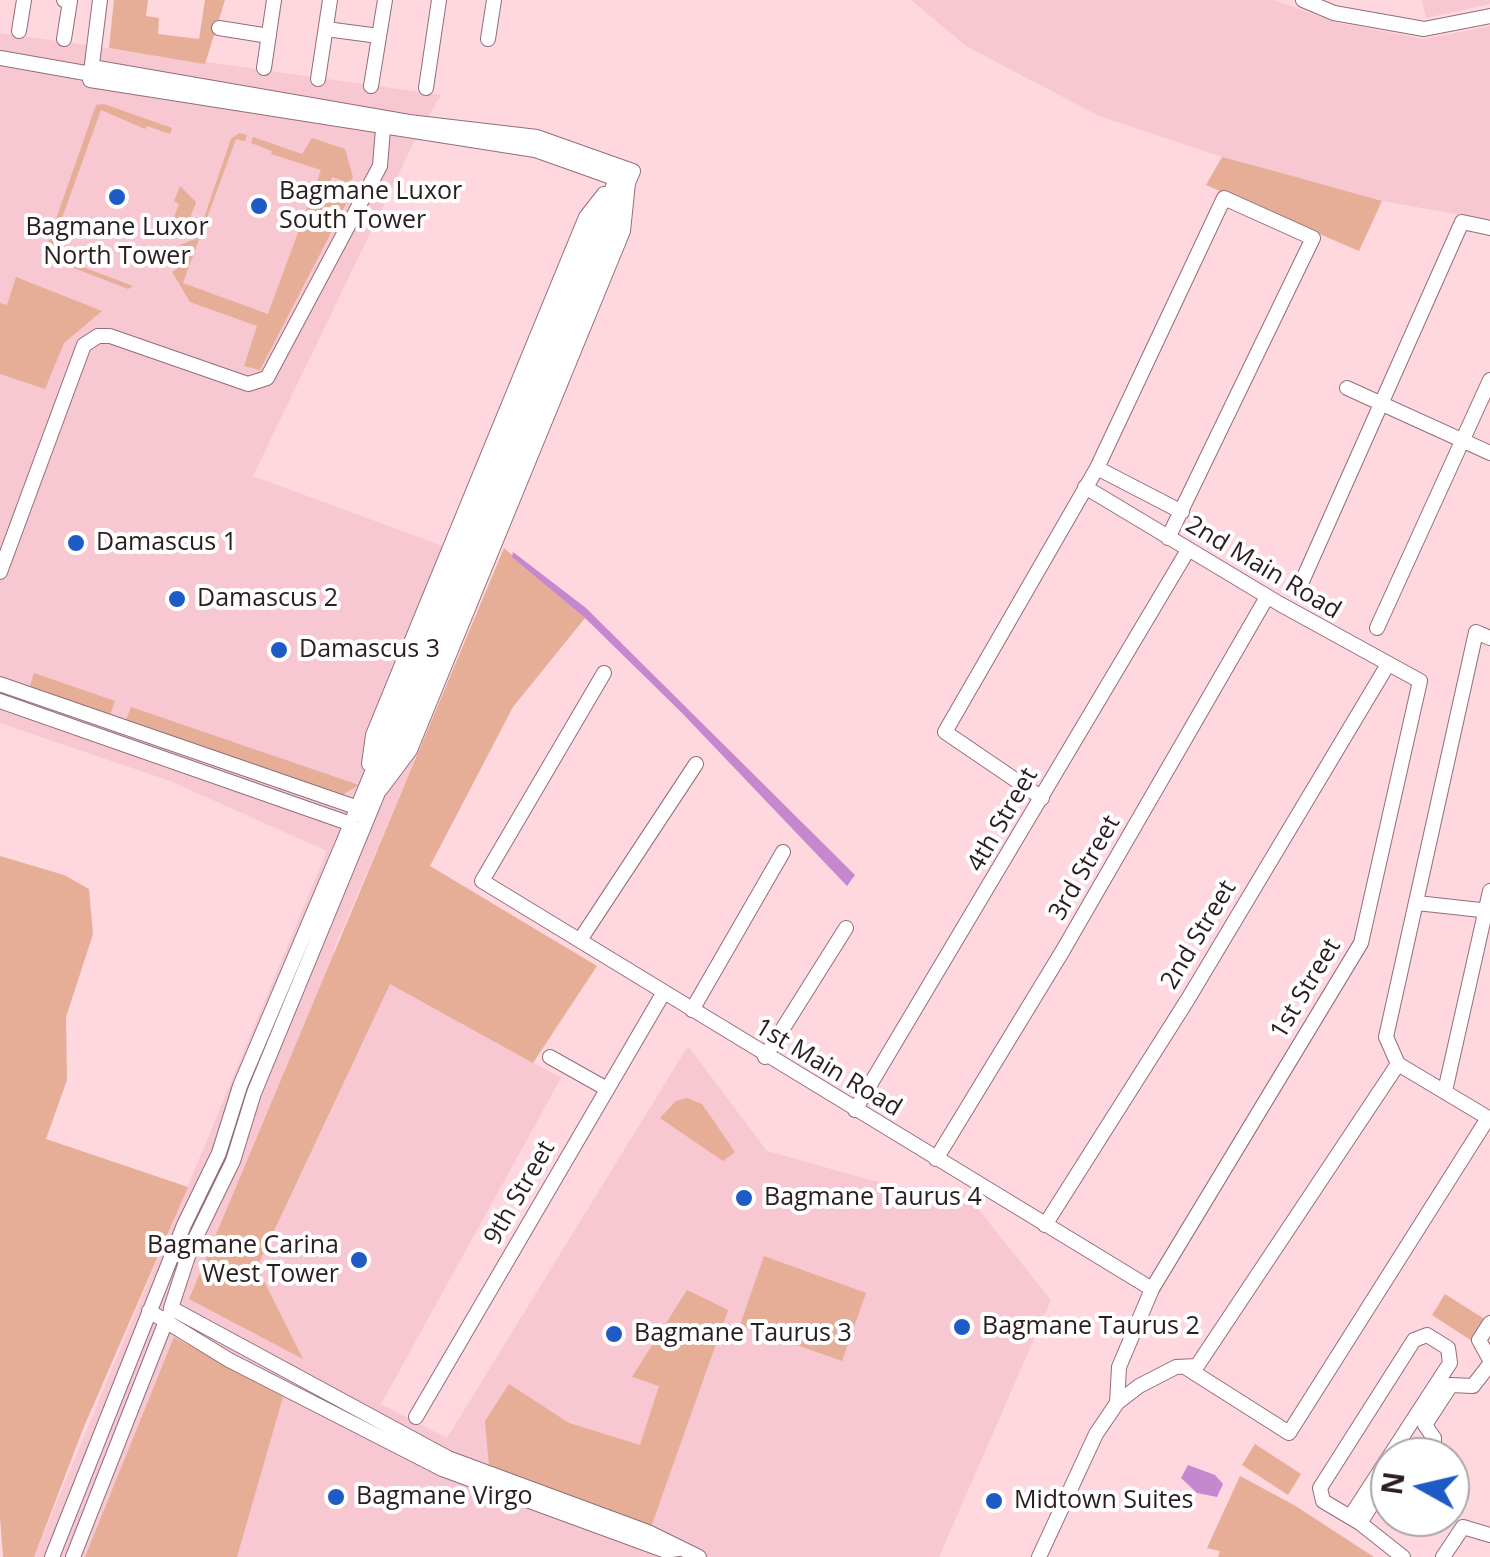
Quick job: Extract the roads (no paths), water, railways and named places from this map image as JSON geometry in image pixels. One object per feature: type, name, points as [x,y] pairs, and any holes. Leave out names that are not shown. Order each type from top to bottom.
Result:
[{"type":"street","points":[[19,32],[24,0]]},
{"type":"street","points":[[64,0],[70,1],[64,39]]},
{"type":"street","points":[[91,73],[100,0]]},
{"type":"street","points":[[264,68],[274,0]]},
{"type":"street","points":[[318,79],[330,0]]},
{"type":"street","points":[[371,86],[384,0]]},
{"type":"street","points":[[426,88],[439,0]]},
{"type":"street","points":[[488,39],[494,0]]},
{"type":"street","points":[[1303,0],[1334,14],[1424,29],[1490,16]]},
{"type":"street","points":[[219,28],[269,36]]},
{"type":"street","points":[[326,29],[379,36]]},
{"type":"street","points":[[0,58],[409,122],[537,137],[622,176]]},
{"type":"street","points":[[91,73],[384,129],[534,150],[622,176]]},
{"type":"street","points":[[0,572],[84,345],[98,336],[110,336],[248,384],[268,378],[380,166],[384,129]]},
{"type":"street","points":[[52,1557],[152,1304],[219,1153],[240,1086],[364,810],[622,176]]},
{"type":"street","points":[[373,787],[373,735],[586,217],[622,176]]},
{"type":"street","points":[[373,787],[410,750],[623,231],[622,176]]},
{"type":"street","points":[[1042,798],[944,732],[1096,468],[1224,198],[1313,238],[1168,538]]},
{"type":"street","points":[[1300,586],[1462,222],[1490,228]]},
{"type":"street","points":[[1376,628],[1490,380]]},
{"type":"street","points":[[1347,388],[1490,453]]},
{"type":"street","points":[[1096,468],[1182,512]]},
{"type":"street","name":"2nd Main Road","points":[[1085,487],[1267,597],[1420,682]]},
{"type":"street","name":"4th Street","points":[[854,1110],[1188,550]]},
{"type":"street","name":"3rd Street","points":[[936,1159],[1062,952],[1267,597]]},
{"type":"street","points":[[1185,1367],[1288,1433],[1489,1118],[1398,1064],[1386,1037],[1476,632],[1490,638]]},
{"type":"street","name":"2nd Street","points":[[1046,1225],[1188,1000],[1387,666]]},
{"type":"street","name":"1st Main Road","points":[[604,672],[482,881],[765,1057],[1152,1289]]},
{"type":"street","name":"1st Street","points":[[1116,1403],[1119,1368],[1152,1289],[1361,942],[1420,682]]},
{"type":"street","points":[[0,684],[364,810]]},
{"type":"street","points":[[0,701],[357,826]]},
{"type":"street","points":[[580,940],[696,764]]},
{"type":"street","points":[[73,1557],[172,1308],[191,1247],[233,1161],[254,1093],[357,826]]},
{"type":"street","points":[[692,1010],[783,852]]},
{"type":"street","points":[[1445,1091],[1490,891]]},
{"type":"street","points":[[1417,903],[1488,910]]},
{"type":"street","points":[[765,1057],[846,928]]},
{"type":"street","name":"9th Street","points":[[416,1417],[664,992]]},
{"type":"street","points":[[550,1056],[608,1089]]},
{"type":"street","points":[[1039,1557],[1096,1434],[1116,1403],[1138,1386],[1185,1367],[1198,1366],[1398,1064]]},
{"type":"street","points":[[152,1304],[172,1308],[448,1458],[669,1549]]},
{"type":"street","points":[[152,1304],[166,1323],[442,1469],[699,1557]]},
{"type":"street","points":[[1354,1520],[1432,1401],[1451,1385],[1474,1386],[1490,1362],[1479,1340],[1490,1324]]},
{"type":"street","points":[[1402,1557],[1323,1502],[1320,1488],[1419,1335],[1428,1335],[1451,1354],[1425,1425],[1433,1437]]},
{"type":"street","points":[[1354,1520],[1370,1500]]},
{"type":"street","points":[[1443,1557],[1463,1528],[1490,1535]]},
{"type":"place","name":"Bagmane Luxor North Tower","points":[[117,197]]},
{"type":"place","name":"Bagmane Luxor South Tower","points":[[259,206]]},
{"type":"place","name":"Damascus 1","points":[[76,543]]},
{"type":"place","name":"Damascus 2","points":[[177,599]]},
{"type":"place","name":"Damascus 3","points":[[279,650]]},
{"type":"place","name":"Bagmane Taurus 4","points":[[744,1198]]},
{"type":"place","name":"Bagmane Carina West Tower","points":[[359,1260]]},
{"type":"place","name":"Bagmane Taurus 2","points":[[962,1327]]},
{"type":"place","name":"Bagmane Taurus 3","points":[[614,1334]]},
{"type":"place","name":"Bagmane Virgo","points":[[336,1497]]},
{"type":"place","name":"Midtown Suites","points":[[994,1501]]}]
